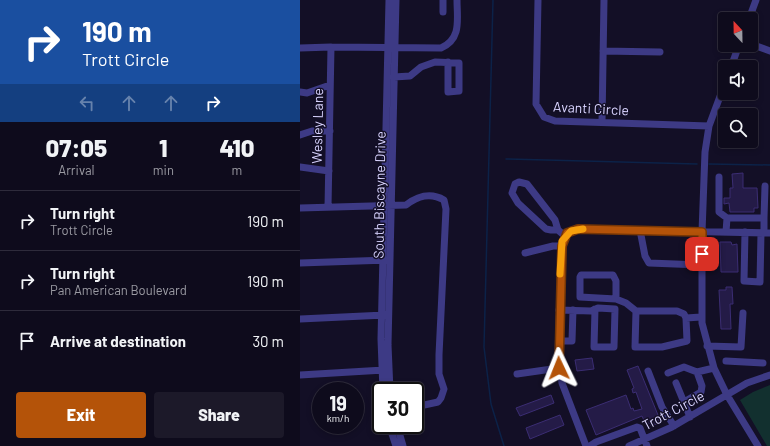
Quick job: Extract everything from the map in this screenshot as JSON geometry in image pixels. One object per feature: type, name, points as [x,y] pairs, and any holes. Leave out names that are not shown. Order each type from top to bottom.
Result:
[{"type":"street","name":"South Biscayne Drive","points":[[388,204],[391,48],[389,0]]},
{"type":"street","name":"South Biscayne Drive","points":[[384,382],[386,260],[394,77],[391,48],[396,0]]},
{"type":"street","points":[[443,0],[443,12]]},
{"type":"street","points":[[300,48],[436,48],[451,42],[458,30],[457,0]]},
{"type":"street","name":"Avanti Circle","points":[[538,0],[536,97],[538,109],[544,117],[551,120],[709,126]]},
{"type":"street","points":[[602,122],[604,0]]},
{"type":"street","points":[[752,12],[756,0]]},
{"type":"street","name":"Wesley Lane","points":[[328,207],[331,47]]},
{"type":"street","points":[[758,47],[770,52]]},
{"type":"street","points":[[603,51],[660,52]]},
{"type":"street","points":[[394,77],[410,76],[421,67],[428,64],[448,62]]},
{"type":"street","points":[[300,92],[307,93],[330,85]]},
{"type":"street","points":[[719,100],[709,126],[704,166],[701,316],[707,346],[714,368],[727,395],[758,446]]},
{"type":"street","points":[[300,135],[312,131],[330,130]]},
{"type":"street","points":[[300,167],[329,170]]},
{"type":"street","points":[[720,178],[719,208],[721,214],[727,218],[764,218]]},
{"type":"street","points":[[558,230],[546,229],[518,203],[512,193],[515,184],[519,182],[528,184],[555,220],[558,230],[565,236]]},
{"type":"street","points":[[746,232],[744,281],[760,282],[765,233],[765,186]]},
{"type":"street","points":[[300,208],[388,204],[406,205],[418,197],[431,195],[444,200],[446,209],[439,374],[444,389],[442,398],[438,402],[424,405]]},
{"type":"street","points":[[726,232],[727,218]]},
{"type":"street","points":[[586,446],[565,392],[559,368],[559,310],[562,246],[565,236],[571,231],[578,229],[765,233]]},
{"type":"street","points":[[640,230],[645,256],[650,263],[701,265]]},
{"type":"street","points":[[525,253],[553,246],[562,246]]},
{"type":"street","points":[[300,263],[386,260]]},
{"type":"street","points":[[616,299],[616,281],[613,275],[581,275],[580,297],[616,299],[626,303],[636,311],[677,311],[684,314],[686,318],[687,341],[667,347],[634,347],[636,311]]},
{"type":"street","points":[[559,310],[595,309],[615,309],[614,347],[594,347],[595,309]]},
{"type":"street","points":[[559,341],[572,341],[573,310]]},
{"type":"street","points":[[741,362],[743,313]]},
{"type":"street","points":[[300,319],[385,315]]},
{"type":"street","points":[[686,318],[701,316]]},
{"type":"street","points":[[707,346],[741,347]]},
{"type":"street","points":[[726,361],[763,362]]},
{"type":"street","points":[[668,373],[684,367],[697,372],[714,368]]},
{"type":"street","points":[[517,374],[559,368]]},
{"type":"street","name":"South Biscayne Drive","points":[[385,370],[388,382]]},
{"type":"street","points":[[300,374],[385,370]]},
{"type":"street","points":[[648,371],[662,407],[674,426]]},
{"type":"street","points":[[684,402],[701,392],[702,386],[697,372]]},
{"type":"street","name":"Trott Circle","points":[[629,446],[646,443],[747,383],[770,376]]},
{"type":"street","points":[[676,383],[690,417]]},
{"type":"street","points":[[590,446],[596,442],[637,427],[640,428],[646,443]]},
{"type":"street","points":[[392,434],[396,446]]},
{"type":"street","points":[[400,434],[403,446]]},
{"type":"green space","points":[[770,385],[770,446],[767,446],[740,400],[753,392]]},
{"type":"building","points":[[743,173],[743,188],[757,188],[758,208],[754,208],[754,212],[730,212],[729,203],[724,204],[724,198],[730,198],[730,188],[733,188],[732,174]]},
{"type":"building","points":[[720,242],[731,242],[732,245],[737,244],[738,272],[721,272]]},
{"type":"building","points":[[726,287],[732,287],[733,304],[730,304],[731,329],[721,329],[719,290],[726,290]]},
{"type":"building","points":[[592,358],[594,369],[577,371],[575,360]]},
{"type":"building","points":[[638,366],[660,420],[658,420],[659,423],[651,426],[650,423],[646,425],[642,416],[596,435],[586,410],[626,395],[631,409],[633,408],[634,411],[642,409],[636,392],[633,393],[632,389],[634,388],[627,370]]},
{"type":"building","points":[[551,395],[554,403],[520,416],[516,408]]},
{"type":"building","points":[[560,415],[564,425],[530,439],[526,428]]},
{"type":"waterway","points":[[493,0],[484,347],[491,404],[504,446]]},
{"type":"waterway","points":[[506,159],[697,164]]},
{"type":"waterway","points":[[709,164],[770,165]]},
{"type":"slow traffic","points":[[560,274],[562,241],[567,233],[574,230],[583,229]]},
{"type":"route","points":[[559,368],[558,354],[562,241],[567,233],[578,229],[702,232],[702,254]]}]
